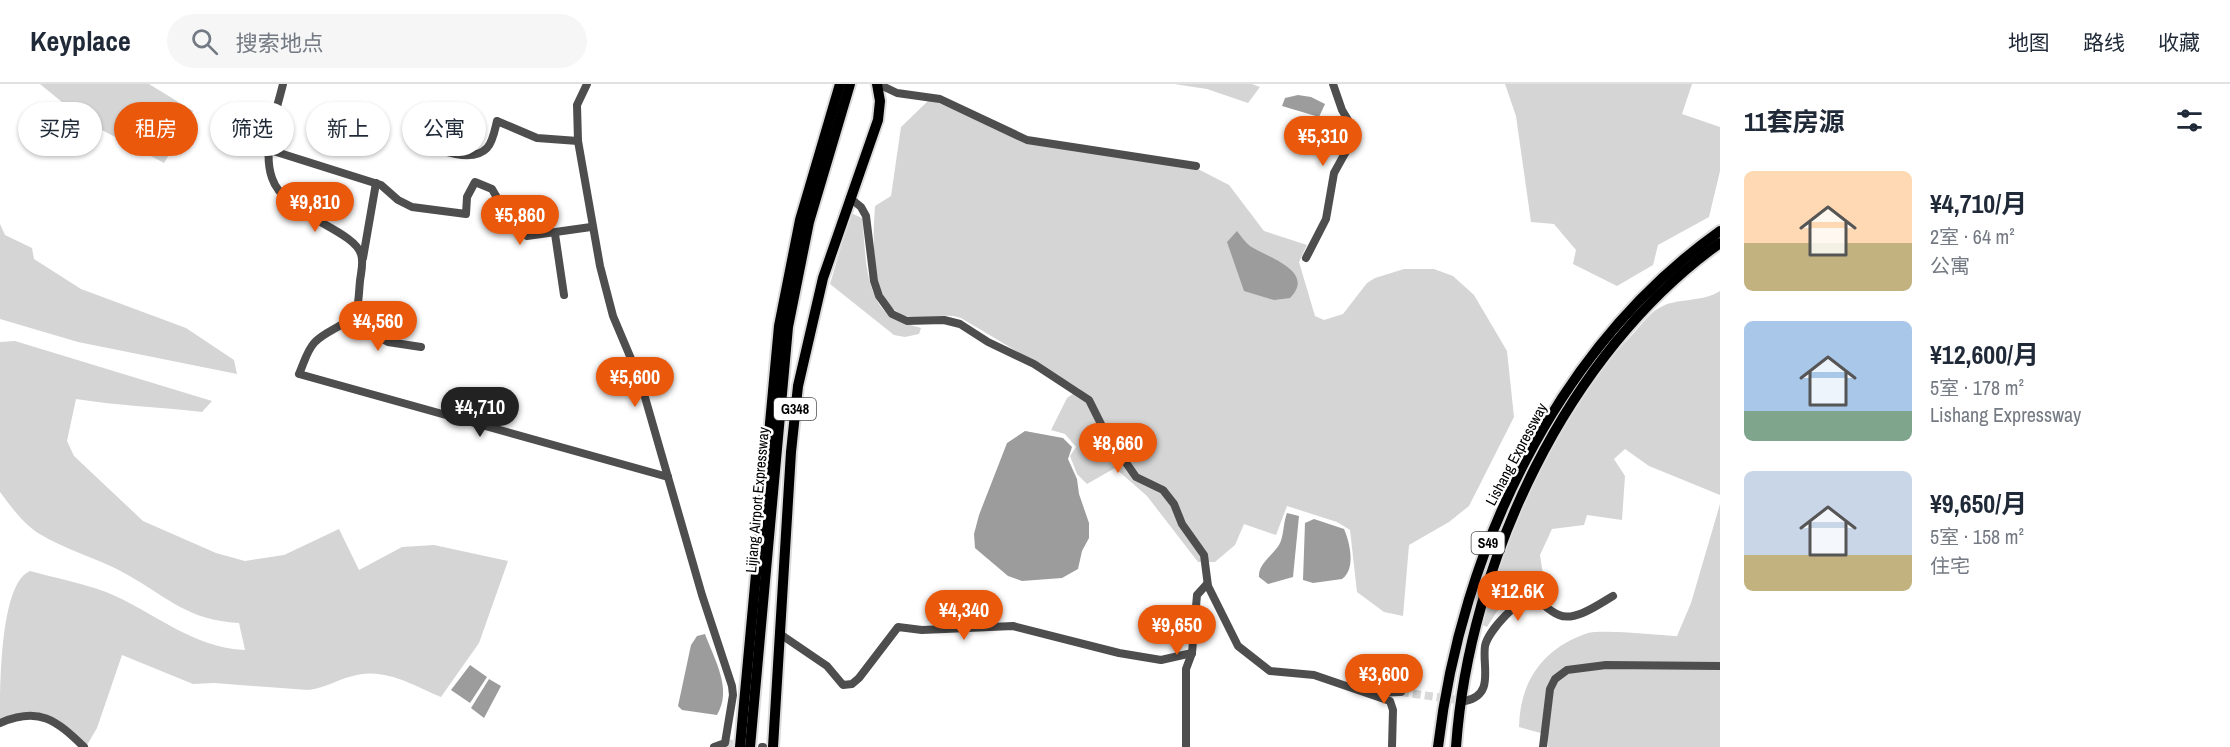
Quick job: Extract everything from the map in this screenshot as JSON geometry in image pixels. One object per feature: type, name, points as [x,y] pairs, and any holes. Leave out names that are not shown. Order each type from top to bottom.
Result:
[{"type":"highway","name":"Lijiang Airport Expressway","points":[[740,747],[779,326],[800,220],[840,84]]},
{"type":"highway","name":"Lijiang Airport Expressway","points":[[750,747],[788,327],[809,222],[849,84]]},
{"type":"highway","name":"G348","points":[[773,747],[790,452],[798,386],[816,301],[880,113],[878,84]]},
{"type":"highway","name":"Lishang Expressway","points":[[1438,747],[1457,639],[1473,585],[1492,532],[1538,439],[1595,363],[1642,315],[1693,256],[1720,231]]},
{"type":"highway","name":"Lishang Expressway","points":[[1693,256],[1720,243]]},
{"type":"highway","name":"Lishang Expressway","points":[[1456,747],[1468,659],[1480,607],[1500,547],[1541,457],[1595,363]]},
{"type":"street","points":[[279,102],[283,84]]},
{"type":"street","points":[[587,84],[577,105],[578,141],[591,227],[611,308],[640,380],[702,595],[732,686],[733,695],[725,743],[714,747]]},
{"type":"street","points":[[878,84],[897,93],[939,99],[1022,139],[1196,166]]},
{"type":"street","points":[[1306,258],[1326,219],[1334,173],[1354,137],[1354,130],[1341,110],[1333,84]]},
{"type":"street","points":[[486,150],[491,143],[497,121],[537,138],[578,141]]},
{"type":"street","points":[[270,156],[272,178],[281,194],[356,245],[362,260]]},
{"type":"street","points":[[289,156],[376,183],[412,207],[466,214],[467,197],[475,182],[492,189],[504,210],[528,236],[555,234],[591,227]]},
{"type":"street","points":[[376,183],[362,260],[357,306],[348,321],[334,327],[316,341],[299,374],[668,477]]},
{"type":"street","points":[[850,198],[861,207],[866,216],[874,281],[888,309],[908,321],[944,320],[960,324],[988,342],[1035,364],[1089,400],[1106,434],[1136,477],[1163,490],[1174,504],[1182,524],[1204,555],[1207,584],[1234,642],[1260,666],[1274,672],[1314,675],[1389,700],[1392,705],[1392,747]]},
{"type":"street","points":[[555,234],[564,295]]},
{"type":"street","points":[[348,321],[388,342],[421,347]]},
{"type":"street","points":[[1186,747],[1186,669],[1192,653],[1196,598],[1200,589],[1207,584]]},
{"type":"street","points":[[1465,701],[1475,698],[1485,687],[1487,641],[1521,601],[1534,598],[1559,615],[1568,616],[1582,612],[1612,596]]},
{"type":"street","points":[[780,634],[826,666],[843,685],[852,684],[859,678],[898,627],[922,630],[1013,626],[1122,654],[1161,660],[1192,653]]},
{"type":"street","points":[[1543,747],[1550,689],[1555,679],[1567,670],[1606,665],[1720,666]]},
{"type":"street","points":[[1366,693],[1401,692]]},
{"type":"street","points":[[0,723],[20,716],[49,718],[63,727],[84,747]]},
{"type":"shaded area","points":[[40,84],[149,84],[178,102],[114,102],[114,136],[102,130],[102,102],[62,102]]},
{"type":"shaded area","points":[[1174,84],[1252,84],[1260,87],[1248,103],[1207,89]]},
{"type":"shaded area","points":[[1505,84],[1692,84],[1682,114],[1720,127],[1720,171],[1709,217],[1658,245],[1653,265],[1617,286],[1573,264],[1576,250],[1554,224],[1531,222],[1516,116]]},
{"type":"shaded area","points":[[1298,95],[1311,97],[1325,104],[1319,117],[1282,106],[1285,98]]},
{"type":"shaded area","points":[[930,99],[1022,140],[1196,168],[1229,185],[1264,231],[1307,245],[1299,262],[1315,316],[1324,320],[1343,314],[1367,283],[1375,278],[1404,269],[1434,269],[1453,276],[1474,295],[1507,351],[1514,417],[1469,506],[1449,522],[1409,545],[1403,616],[1384,612],[1357,592],[1350,530],[1337,522],[1287,506],[1276,535],[1244,524],[1235,545],[1215,562],[1198,562],[1147,496],[1115,468],[1087,484],[1077,474],[1070,456],[1076,447],[1065,434],[1051,430],[1067,398],[1080,389],[961,318],[955,316],[910,317],[896,311],[887,301],[880,287],[876,270],[875,206],[891,196],[901,127]]},
{"type":"shaded area","points":[[151,156],[168,156],[164,163]]},
{"type":"shaded area","points":[[851,213],[862,218],[867,270],[870,284],[881,307],[901,322],[921,328],[919,334],[905,337],[894,335],[830,284]]},
{"type":"shaded area","points":[[0,224],[5,235],[32,248],[34,259],[81,289],[186,328],[234,360],[237,374],[78,342],[0,319]]},
{"type":"shaded area","points":[[1237,231],[1250,246],[1277,260],[1293,273],[1297,280],[1297,288],[1290,298],[1274,300],[1244,291],[1227,242]]},
{"type":"shaded area","points":[[1720,291],[1720,495],[1649,466],[1625,449],[1614,459],[1625,476],[1622,520],[1587,515],[1584,525],[1552,529],[1540,555],[1543,575],[1515,583],[1487,627],[1480,624],[1490,586],[1518,509],[1537,471],[1580,398],[1605,366],[1655,311],[1674,302],[1705,297]]},
{"type":"shaded area","points":[[15,341],[212,401],[202,412],[76,399],[67,441],[74,456],[143,521],[216,553],[245,561],[284,555],[339,529],[359,570],[402,547],[434,545],[508,561],[479,643],[441,697],[400,679],[368,673],[308,690],[214,683],[193,684],[122,655],[97,728],[87,745],[67,727],[38,713],[27,712],[0,720],[0,684],[7,614],[20,579],[30,571],[106,592],[190,636],[226,648],[245,650],[239,623],[192,613],[115,568],[48,539],[27,524],[4,498],[0,492],[0,342]]},
{"type":"shaded area","points":[[1025,431],[1063,438],[1072,447],[1068,459],[1077,479],[1079,494],[1089,523],[1089,538],[1082,551],[1078,569],[1062,578],[1022,581],[1008,576],[975,548],[974,534],[979,515],[1007,443]]},
{"type":"shaded area","points":[[1720,504],[1720,747],[1548,747],[1548,735],[1519,727],[1520,710],[1529,681],[1547,657],[1572,639],[1595,632],[1677,636],[1691,603]]},
{"type":"shaded area","points":[[1287,513],[1299,516],[1293,577],[1268,584],[1259,577],[1259,572],[1281,542]]},
{"type":"shaded area","points":[[1314,519],[1344,529],[1350,548],[1350,562],[1349,569],[1342,579],[1313,583],[1303,580],[1305,523]]},
{"type":"shaded area","points":[[705,634],[723,685],[721,705],[717,715],[682,710],[678,706],[691,645],[697,636]]},
{"type":"shaded area","points":[[470,665],[487,677],[470,703],[451,690]]},
{"type":"shaded area","points":[[489,679],[501,686],[484,718],[471,708]]},
{"type":"tunnel","points":[[1401,692],[1465,701]]},
{"type":"tunnel","points":[[725,743],[762,747]]}]
